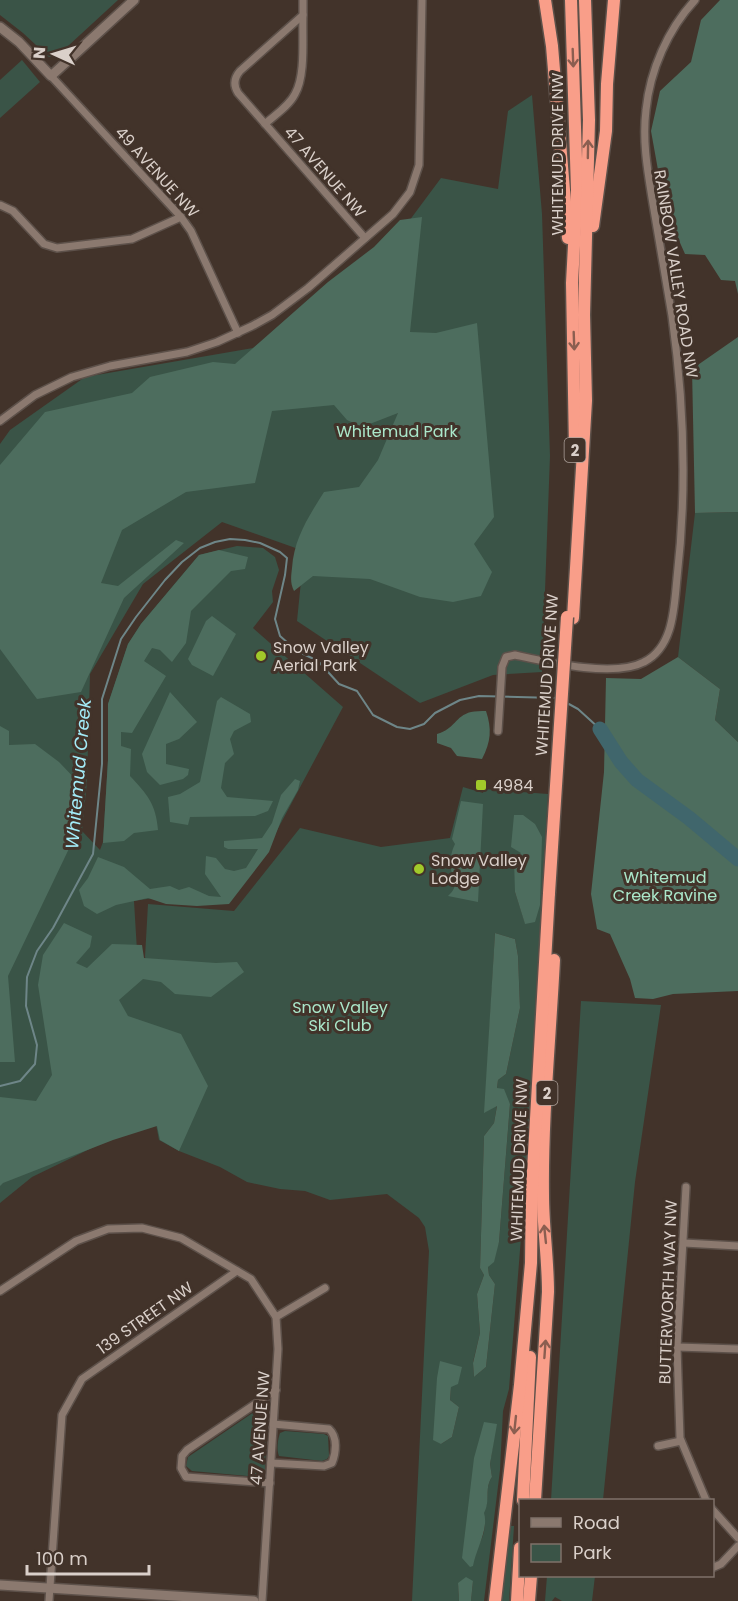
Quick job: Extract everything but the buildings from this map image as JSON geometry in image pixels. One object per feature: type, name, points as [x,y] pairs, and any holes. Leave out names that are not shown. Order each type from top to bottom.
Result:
[{"type":"highway","points":[[545,0],[552,46],[572,283]]},
{"type":"highway","name":"WHITEMUD DRIVE NW","points":[[570,618],[575,468],[572,283],[577,190],[571,0]]},
{"type":"highway","name":"WHITEMUD DRIVE NW","points":[[495,1601],[519,1396],[531,1263],[532,1188],[586,401],[585,292],[589,120],[585,0]]},
{"type":"highway","points":[[585,292],[606,131],[614,0]]},
{"type":"highway","name":"WHITEMUD DRIVE NW","points":[[536,1498],[548,1292],[543,1171],[553,894]]},
{"type":"highway","points":[[523,1499],[529,1395],[531,1263]]},
{"type":"highway","points":[[517,1601],[519,1566]]},
{"type":"highway","points":[[529,1601],[531,1577]]},
{"type":"highway","points":[[538,1577],[538,1601]]},
{"type":"street","points":[[0,27],[19,42],[51,76],[134,0]]},
{"type":"street","name":"47 AVENUE NW","points":[[265,124],[288,104],[298,87],[301,71],[303,0]]},
{"type":"street","points":[[0,421],[35,395],[72,377],[110,366],[188,352],[238,333],[281,309],[401,206],[418,171],[422,0]]},
{"type":"street","name":"RAINBOW VALLEY ROAD NW","points":[[498,732],[502,667],[504,659],[510,655],[602,669],[634,666],[652,657],[663,645],[671,627],[680,550],[683,480],[682,427],[672,316],[644,145],[646,109],[654,70],[675,27],[695,0]]},
{"type":"street","name":"47 AVENUE NW","points":[[303,15],[240,71],[235,79],[235,87],[365,238]]},
{"type":"street","name":"49 AVENUE NW","points":[[51,76],[181,218],[197,241],[238,333]]},
{"type":"street","points":[[0,205],[13,211],[45,244],[57,248],[132,239],[181,218]]},
{"type":"street","name":"BUTTERWORTH WAY NW","points":[[686,1187],[677,1347],[681,1441],[706,1499]]},
{"type":"street","name":"47 AVENUE NW","points":[[0,1291],[76,1241],[108,1229],[142,1228],[181,1238],[251,1279],[276,1317],[278,1349],[262,1601]]},
{"type":"street","points":[[684,1243],[738,1246]]},
{"type":"street","name":"139 STREET NW","points":[[50,1588],[62,1415],[73,1392],[82,1379],[237,1271]]},
{"type":"street","points":[[276,1317],[324,1288]]},
{"type":"street","points":[[677,1347],[738,1349]]},
{"type":"street","points":[[270,1483],[186,1477],[181,1468],[184,1452],[276,1390]]},
{"type":"street","points":[[271,1463],[324,1466],[332,1463],[334,1457],[335,1436],[330,1429],[273,1424]]},
{"type":"street","points":[[658,1446],[681,1441]]},
{"type":"street","points":[[714,1511],[738,1538]]},
{"type":"street","points":[[714,1567],[721,1564],[738,1546]]},
{"type":"street","points":[[0,1585],[254,1601]]},
{"type":"street","points":[[49,1601],[50,1588]]},
{"type":"green space","points":[[0,0],[118,0],[56,57],[49,57],[0,15]]},
{"type":"green space","points":[[720,0],[738,0],[738,294],[735,281],[721,280],[705,255],[685,254],[665,209],[651,131],[660,91],[691,62],[701,20]]},
{"type":"green space","points":[[22,60],[40,82],[0,118],[0,80]]},
{"type":"green space","points":[[532,95],[542,214],[550,456],[542,672],[493,675],[420,703],[297,621],[304,551],[222,522],[143,584],[90,674],[87,782],[82,831],[100,850],[103,842],[108,760],[108,704],[128,644],[141,624],[199,555],[237,546],[263,548],[275,557],[279,570],[272,591],[273,602],[253,628],[343,707],[267,849],[225,901],[166,896],[134,901],[137,951],[153,980],[145,957],[148,904],[234,911],[300,828],[381,847],[450,838],[463,787],[483,793],[484,789],[548,794],[535,1013],[538,1023],[509,1389],[503,1411],[500,1470],[484,1601],[471,1601],[473,1581],[458,1583],[459,1601],[412,1601],[429,1251],[425,1227],[419,1218],[387,1194],[330,1200],[305,1191],[280,1189],[247,1182],[220,1167],[179,1151],[159,1140],[156,1124],[131,1129],[32,1177],[0,1203],[0,444],[10,430],[85,377],[253,348],[389,248],[441,178],[498,189],[508,111]],"holes":[[[521,853],[525,923],[515,892]],[[495,933],[515,939],[520,1008],[506,1074],[498,1080],[497,1088],[510,1104],[499,1242],[488,1267],[489,1275],[495,1284],[486,1367],[474,1377],[473,1362],[480,1333],[477,1294],[484,1275],[480,1268],[484,1136],[494,1123],[497,1105],[485,1112]],[[440,1361],[451,1387],[450,1400],[459,1407],[452,1437],[441,1444]],[[496,1424],[490,1464],[492,1477],[483,1513],[484,1531],[476,1548]]]},
{"type":"green space","name":"Whitemud Park","points":[[422,217],[410,332],[436,333],[477,323],[494,517],[474,544],[492,572],[481,596],[453,602],[420,597],[370,579],[313,576],[294,591],[291,580],[293,557],[299,537],[313,510],[324,492],[359,487],[378,460],[398,413],[362,427],[347,420],[334,405],[272,411],[255,483],[186,492],[122,530],[101,583],[118,586],[176,540],[184,543],[124,598],[81,692],[37,699],[0,649],[0,465],[45,412],[132,393],[150,377],[213,362],[235,364],[328,282],[374,247],[400,220]]},
{"type":"green space","points":[[738,337],[738,512],[695,513],[692,369]]},
{"type":"green space","points":[[738,512],[738,742],[715,720],[720,689],[678,657],[695,513]]},
{"type":"green space","points":[[219,550],[248,557],[245,569],[231,571],[191,611],[186,643],[172,662],[160,650],[152,648],[144,661],[166,676],[132,733],[121,732],[121,746],[131,749],[130,776],[150,800],[158,830],[134,833],[124,841],[103,843],[108,760],[108,704],[128,644],[141,624],[199,555]]},
{"type":"green space","points":[[212,616],[236,634],[213,676],[192,665],[188,659],[206,621]]},
{"type":"green space","name":"Whitemud Creek Ravine","points":[[678,657],[720,689],[715,720],[738,742],[738,991],[673,994],[653,999],[635,998],[630,979],[610,934],[597,929],[591,894],[604,772],[606,678],[641,679]]},
{"type":"green space","points":[[170,692],[197,722],[179,739],[166,744],[166,764],[189,769],[188,775],[183,779],[160,785],[147,772],[142,754]]},
{"type":"green space","points":[[221,697],[250,714],[251,722],[234,731],[230,739],[234,754],[225,763],[221,788],[227,797],[273,801],[268,811],[255,816],[190,817],[188,825],[170,822],[168,797],[180,794],[200,782],[217,701]]},
{"type":"green space","points":[[486,711],[490,735],[482,759],[457,756],[451,748],[437,743],[437,734],[448,729],[461,716],[471,712]]},
{"type":"green space","points":[[0,726],[9,731],[9,745],[35,744],[59,762],[80,784],[76,834],[8,976],[15,1062],[0,1062]]},
{"type":"green space","points":[[295,779],[300,781],[298,790],[282,818],[269,852],[229,904],[197,906],[166,904],[148,898],[116,905],[97,914],[84,906],[79,890],[88,878],[98,857],[124,867],[150,889],[170,886],[179,890],[189,887],[209,896],[221,897],[205,874],[206,856],[216,858],[225,869],[234,871],[246,868],[258,849],[228,849],[224,847],[224,841],[262,838],[272,823],[281,795]]},
{"type":"green space","points":[[461,801],[483,804],[478,902],[448,896],[455,886],[451,866],[455,844],[452,839]]},
{"type":"green space","points":[[514,815],[523,815],[535,824],[542,837],[540,905],[535,922],[525,924],[515,892],[514,860],[521,853],[511,847]]},
{"type":"green space","points":[[64,923],[92,936],[90,947],[76,963],[87,968],[112,944],[142,945],[144,958],[216,963],[237,962],[244,972],[211,997],[175,994],[161,982],[143,979],[119,1000],[128,1016],[181,1034],[208,1086],[179,1151],[160,1140],[157,1126],[113,1140],[0,1186],[0,1097],[36,1101],[52,1075],[38,985],[43,955]]},
{"type":"green space","points":[[495,933],[515,939],[520,1008],[506,1074],[498,1080],[497,1088],[504,1089],[510,1104],[499,1242],[494,1262],[488,1267],[489,1275],[495,1284],[486,1367],[474,1377],[473,1363],[480,1333],[477,1294],[484,1275],[480,1268],[484,1136],[494,1123],[497,1106],[484,1113]]},
{"type":"green space","points":[[581,1001],[661,1005],[635,1182],[603,1499],[551,1499]]},
{"type":"green space","points":[[440,1361],[462,1367],[458,1384],[451,1387],[450,1400],[459,1407],[452,1437],[441,1444],[433,1440]]},
{"type":"green space","points":[[262,1411],[267,1416],[265,1472],[262,1475],[258,1477],[192,1471],[186,1466],[188,1457],[254,1412]]},
{"type":"green space","points":[[484,1422],[497,1424],[490,1464],[492,1477],[488,1486],[484,1513],[484,1532],[473,1566],[470,1567],[462,1558],[474,1458]]},
{"type":"green space","points":[[285,1431],[328,1436],[329,1456],[322,1461],[279,1456],[277,1447],[280,1433]]},
{"type":"green space","points":[[511,1526],[514,1526],[509,1601],[501,1601]]},
{"type":"green space","points":[[466,1577],[473,1581],[471,1601],[459,1601],[458,1583]]},
{"type":"green space","points":[[547,1577],[595,1577],[592,1601],[562,1601],[555,1597],[552,1601],[545,1601]]},
{"type":"waterway","name":"Whitemud Creek","points":[[0,1086],[20,1081],[35,1064],[37,1045],[26,1006],[27,977],[37,951],[53,928],[93,854],[102,764],[102,699],[121,639],[165,580],[182,562],[200,548],[230,539],[245,540],[260,543],[280,552],[287,558],[275,619],[280,636],[297,651],[318,661],[339,684],[357,691],[373,715],[397,727],[410,729],[424,724],[435,713],[460,700],[479,696],[556,698]]},
{"type":"waterway","name":"Whitemud Creek","points":[[567,703],[578,709],[600,729]]},
{"type":"waterway","name":"Whitemud Creek","points":[[600,729],[621,762],[637,780],[689,818],[738,859]]},
{"type":"place","name":"Snow Valley Aerial Park","points":[[261,656]]},
{"type":"place","name":"4984","points":[[481,785]]},
{"type":"place","name":"Snow Valley Lodge","points":[[419,869]]},
{"type":"park label","name":"Snow Valley Ski Club","points":[[340,1016]]}]
